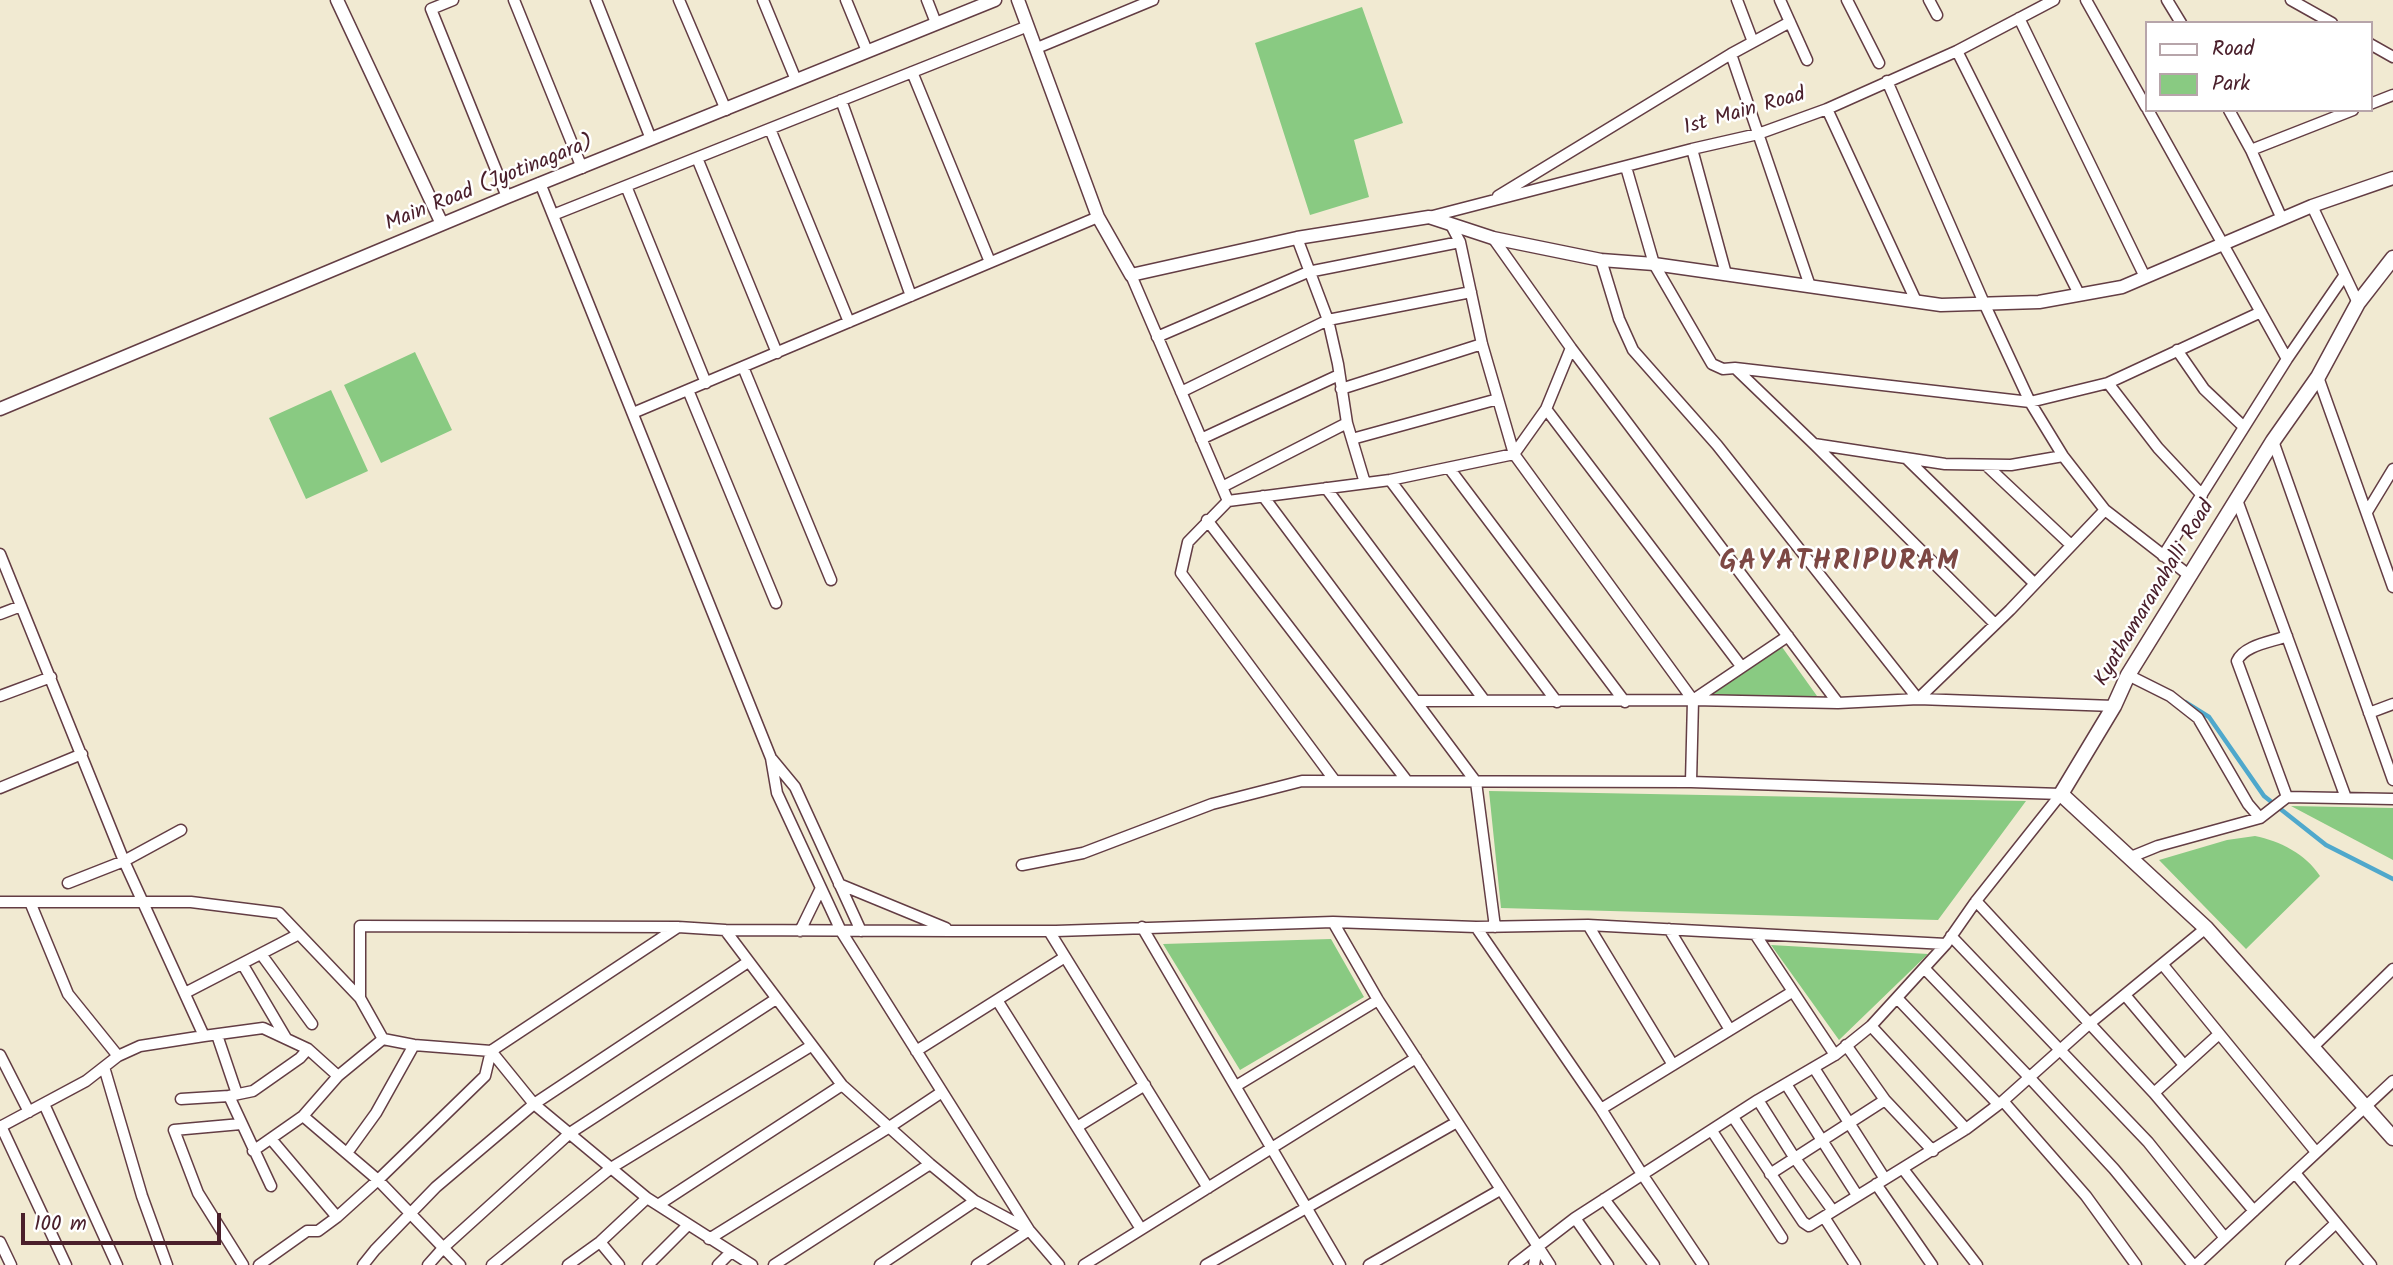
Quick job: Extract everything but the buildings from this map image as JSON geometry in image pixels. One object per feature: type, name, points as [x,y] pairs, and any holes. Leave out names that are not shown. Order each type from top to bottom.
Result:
[{"type":"main road","name":"Kyathamaranahalli Road","points":[[2061,794],[2114,706],[2128,675],[2273,441],[2318,377],[2358,303],[2393,258]]},
{"type":"main road","points":[[2061,794],[2206,928],[2393,1138]]},
{"type":"street","points":[[337,0],[442,224]]},
{"type":"street","points":[[453,0],[431,9],[507,197]]},
{"type":"street","points":[[514,0],[582,168]]},
{"type":"street","points":[[596,0],[651,139]]},
{"type":"street","points":[[679,0],[726,110]]},
{"type":"street","points":[[763,0],[796,80]]},
{"type":"street","points":[[846,0],[867,51]]},
{"type":"street","points":[[927,0],[936,23]]},
{"type":"street","name":"Main Road (Jyotinagara)","points":[[0,409],[540,183],[995,0]]},
{"type":"street","points":[[1018,0],[1098,217],[1130,275],[1228,501]]},
{"type":"street","points":[[1037,48],[1153,0]]},
{"type":"street","points":[[1737,0],[1753,42]]},
{"type":"street","points":[[1780,0],[1807,60]]},
{"type":"street","points":[[1847,0],[1879,63]]},
{"type":"street","points":[[1929,0],[1937,15]]},
{"type":"street","name":"1st Main Road","points":[[1429,217],[1758,134],[1827,109],[1957,51],[2054,0]]},
{"type":"street","points":[[2086,0],[2144,104]]},
{"type":"street","points":[[2168,0],[2180,21]]},
{"type":"street","points":[[2291,0],[2328,21]]},
{"type":"street","points":[[2019,18],[2145,277]]},
{"type":"street","points":[[1489,201],[1731,54],[1790,22]]},
{"type":"street","points":[[553,215],[1028,26]]},
{"type":"street","points":[[2372,45],[2393,57]]},
{"type":"street","points":[[1957,51],[2079,294]]},
{"type":"street","points":[[1731,54],[1811,286]]},
{"type":"street","points":[[912,72],[990,262]]},
{"type":"street","points":[[1887,81],[2030,402],[2063,456],[2105,510],[2190,576]]},
{"type":"street","points":[[2372,103],[2393,95]]},
{"type":"street","points":[[841,100],[911,296]]},
{"type":"street","points":[[1827,109],[1916,301]]},
{"type":"street","points":[[2149,112],[2287,359]]},
{"type":"street","points":[[2230,112],[2251,150],[2282,219]]},
{"type":"street","points":[[2322,112],[2332,118]]},
{"type":"street","points":[[2251,150],[2348,112]]},
{"type":"street","points":[[770,128],[849,322]]},
{"type":"street","points":[[1692,149],[1726,274]]},
{"type":"street","points":[[697,158],[777,352]]},
{"type":"street","points":[[1626,167],[1654,264],[1712,364],[1723,369],[2030,402],[2108,383],[2261,312]]},
{"type":"street","points":[[1130,275],[1297,238],[1429,217],[1493,238],[1601,260],[1654,264],[1941,305],[2039,302],[2122,287],[2312,206],[2393,178]]},
{"type":"street","points":[[540,183],[771,758],[777,793],[841,931],[1029,1230],[1059,1265]]},
{"type":"street","points":[[626,186],[706,383]]},
{"type":"street","points":[[2312,206],[2358,303]]},
{"type":"street","points":[[633,414],[1098,217]]},
{"type":"street","points":[[1451,225],[1460,242],[1482,344],[1514,454],[1693,700],[1691,782]]},
{"type":"street","points":[[1297,238],[1328,320],[1347,423],[1365,483]]},
{"type":"street","points":[[1493,238],[1571,348],[1838,703]]},
{"type":"street","points":[[1157,337],[1308,272],[1460,242]]},
{"type":"street","points":[[1601,260],[1619,320],[1633,350],[1717,445],[1918,699]]},
{"type":"street","points":[[2163,556],[2287,359],[2344,276]]},
{"type":"street","points":[[1181,392],[1328,320],[1471,292]]},
{"type":"street","points":[[1341,389],[1482,344]]},
{"type":"street","points":[[1335,781],[1181,573],[1188,542],[1228,501],[1390,480],[1514,454],[1546,409],[1571,348]]},
{"type":"street","points":[[2177,350],[2204,389],[2244,428]]},
{"type":"street","points":[[743,367],[831,580]]},
{"type":"street","points":[[1735,369],[1995,625]]},
{"type":"street","points":[[1201,439],[1339,375]]},
{"type":"street","points":[[2318,377],[2393,587]]},
{"type":"street","points":[[2108,383],[2158,448],[2202,495]]},
{"type":"street","points":[[688,390],[776,603]]},
{"type":"street","points":[[1352,439],[1498,399]]},
{"type":"street","points":[[1546,409],[1741,666]]},
{"type":"street","points":[[1222,487],[1347,423]]},
{"type":"street","points":[[2273,441],[2393,780]]},
{"type":"street","points":[[1814,444],[1945,464],[2011,465],[2063,456]]},
{"type":"street","points":[[1906,458],[2034,583]]},
{"type":"street","points":[[1986,465],[2071,545]]},
{"type":"street","points":[[1449,468],[1625,702]]},
{"type":"street","points":[[2367,512],[2393,469]]},
{"type":"street","points":[[1390,480],[1556,702]]},
{"type":"street","points":[[1326,488],[1484,700]]},
{"type":"street","points":[[1263,496],[1476,782],[1496,927]]},
{"type":"street","points":[[2237,500],[2346,798]]},
{"type":"street","points":[[1918,699],[1995,625],[2105,510]]},
{"type":"street","points":[[1208,520],[1408,782]]},
{"type":"street","points":[[0,554],[124,861],[204,1036]]},
{"type":"street","points":[[0,614],[21,606]]},
{"type":"street","points":[[1693,700],[1788,636]]},
{"type":"street","points":[[2280,802],[2237,661],[2246,650],[2287,636]]},
{"type":"street","points":[[2128,675],[2170,696],[2198,718],[2248,804],[2260,818]]},
{"type":"street","points":[[0,696],[51,677]]},
{"type":"street","points":[[1416,701],[1693,700],[1838,703],[1918,699],[2114,706]]},
{"type":"street","points":[[2369,713],[2393,704]]},
{"type":"street","points":[[0,788],[82,754]]},
{"type":"street","points":[[771,758],[795,787],[861,931]]},
{"type":"street","points":[[1023,865],[1083,853],[1212,804],[1302,781],[1691,782],[2061,794]]},
{"type":"street","name":"Kyathamaranahalli Road","points":[[1514,1265],[1575,1218],[1758,1100],[1835,1055],[1871,1026],[1949,940],[1976,901],[2061,794]]},
{"type":"street","points":[[2131,857],[2158,846],[2260,818],[2280,802],[2346,798],[2393,799]]},
{"type":"street","points":[[68,883],[124,861],[181,830]]},
{"type":"street","points":[[839,884],[953,931]]},
{"type":"street","points":[[800,931],[821,888]]},
{"type":"street","points":[[1976,901],[2154,1093],[2254,1211]]},
{"type":"street","points":[[0,902],[191,902],[279,913],[360,998],[383,1039],[414,1045],[491,1051],[678,926]]},
{"type":"street","points":[[30,902],[68,994],[118,1056]]},
{"type":"street","points":[[360,998],[360,926],[678,926],[725,930],[1049,931],[1334,922],[1476,928],[1588,925],[1949,940],[2148,1142],[2225,1238]]},
{"type":"street","points":[[1334,922],[1378,1000],[1550,1265]]},
{"type":"street","points":[[1588,925],[1673,1065]]},
{"type":"street","points":[[1142,927],[1273,1148],[1337,1264]]},
{"type":"street","points":[[1476,928],[1601,1109],[1703,1265]]},
{"type":"street","points":[[1733,1117],[1770,1174],[1809,1226],[1966,1129],[2206,928]]},
{"type":"street","points":[[1669,929],[1730,1030]]},
{"type":"street","points":[[725,930],[842,1085],[888,1128],[975,1201],[1029,1230]]},
{"type":"street","points":[[1049,931],[1208,1188]]},
{"type":"street","points":[[185,993],[299,934]]},
{"type":"street","points":[[1755,934],[1835,1055]]},
{"type":"street","points":[[261,954],[312,1024]]},
{"type":"street","points":[[916,1051],[1065,957]]},
{"type":"street","points":[[363,1265],[374,1250],[436,1187],[534,1104],[748,962]]},
{"type":"street","points":[[243,965],[287,1039]]},
{"type":"street","points":[[2163,965],[2316,1153]]},
{"type":"street","points":[[1924,968],[2113,1169],[2194,1265],[2393,1081]]},
{"type":"street","points":[[2313,1047],[2393,969]]},
{"type":"street","points":[[1601,1109],[1792,992]]},
{"type":"street","points":[[2125,995],[2184,1065]]},
{"type":"street","points":[[1897,998],[2000,1102],[2086,1196],[2136,1265]]},
{"type":"street","points":[[428,1265],[444,1247],[570,1133],[776,999]]},
{"type":"street","points":[[997,1000],[1141,1229]]},
{"type":"street","points":[[1236,1086],[1378,1000]]},
{"type":"street","points":[[1871,1026],[1966,1129]]},
{"type":"street","points":[[66,1265],[0,1126],[86,1081],[118,1056],[140,1046],[204,1036],[263,1028],[308,1049],[338,1076]]},
{"type":"street","points":[[2154,1093],[2219,1034]]},
{"type":"street","points":[[217,1035],[241,1124],[271,1186]]},
{"type":"street","points":[[253,1151],[303,1116],[338,1076],[383,1039]]},
{"type":"street","points":[[347,1153],[376,1112],[414,1045]]},
{"type":"street","points":[[1846,1045],[1885,1100],[1933,1151]]},
{"type":"street","points":[[492,1265],[611,1168],[811,1046]]},
{"type":"street","points":[[181,1099],[253,1091],[300,1058],[308,1049]]},
{"type":"street","points":[[491,1051],[534,1104],[647,1198],[752,1265]]},
{"type":"street","points":[[259,1265],[307,1231],[318,1231],[379,1181],[485,1076],[491,1051]]},
{"type":"street","points":[[0,1055],[29,1112]]},
{"type":"street","points":[[1084,1265],[1416,1058]]},
{"type":"street","points":[[104,1067],[142,1196],[167,1265]]},
{"type":"street","points":[[1814,1068],[1933,1265]]},
{"type":"street","points":[[1786,1084],[1857,1195]]},
{"type":"street","points":[[658,1205],[842,1085]]},
{"type":"street","points":[[1077,1127],[1145,1085]]},
{"type":"street","points":[[709,1239],[942,1092]]},
{"type":"street","points":[[1758,1100],[1856,1265]]},
{"type":"street","points":[[1770,1174],[1885,1100]]},
{"type":"street","points":[[44,1104],[117,1265]]},
{"type":"street","points":[[303,1116],[379,1181],[460,1265]]},
{"type":"street","points":[[1206,1265],[1457,1122]]},
{"type":"street","points":[[241,1124],[174,1130],[198,1193],[243,1265]]},
{"type":"street","points":[[1712,1130],[1782,1238]]},
{"type":"street","points":[[271,1139],[337,1217]]},
{"type":"street","points":[[774,1265],[930,1164]]},
{"type":"street","points":[[1903,1169],[1977,1265]]},
{"type":"street","points":[[2295,1173],[2369,1264]]},
{"type":"street","points":[[1368,1265],[1500,1190]]},
{"type":"street","points":[[568,1265],[600,1242],[647,1198]]},
{"type":"street","points":[[1604,1199],[1654,1265]]},
{"type":"street","points":[[880,1265],[975,1201]]},
{"type":"street","points":[[1575,1218],[1608,1265]]},
{"type":"street","points":[[2291,1265],[2336,1224]]},
{"type":"street","points":[[648,1265],[688,1225]]},
{"type":"street","points":[[977,1265],[1029,1230]]},
{"type":"street","points":[[0,1242],[11,1265]]},
{"type":"street","points":[[600,1242],[619,1265]]},
{"type":"street","points":[[1534,1265],[1537,1248]]},
{"type":"street","points":[[718,1265],[731,1252]]},
{"type":"green space","points":[[1362,7],[1403,123],[1354,140],[1369,197],[1310,215],[1255,43]]},
{"type":"green space","points":[[415,352],[452,430],[381,463],[344,385]]},
{"type":"green space","points":[[331,390],[368,471],[306,499],[269,418]]},
{"type":"green space","points":[[1782,647],[1817,696],[1705,696]]},
{"type":"green space","points":[[1489,791],[2026,801],[1938,920],[1501,908]]},
{"type":"green space","points":[[2291,806],[2393,808],[2393,860]]},
{"type":"green space","points":[[2255,836],[2292,850],[2307,861],[2320,876],[2246,949],[2159,860],[2227,840]]},
{"type":"green space","points":[[1331,939],[1364,997],[1240,1070],[1163,944]]},
{"type":"green space","points":[[1771,945],[1928,954],[1839,1040]]},
{"type":"waterway","points":[[2185,702],[2209,717],[2264,796],[2326,845],[2393,879]]},
{"type":"district","name":"GAYATHRIPURAM","points":[[1840,564]]}]
